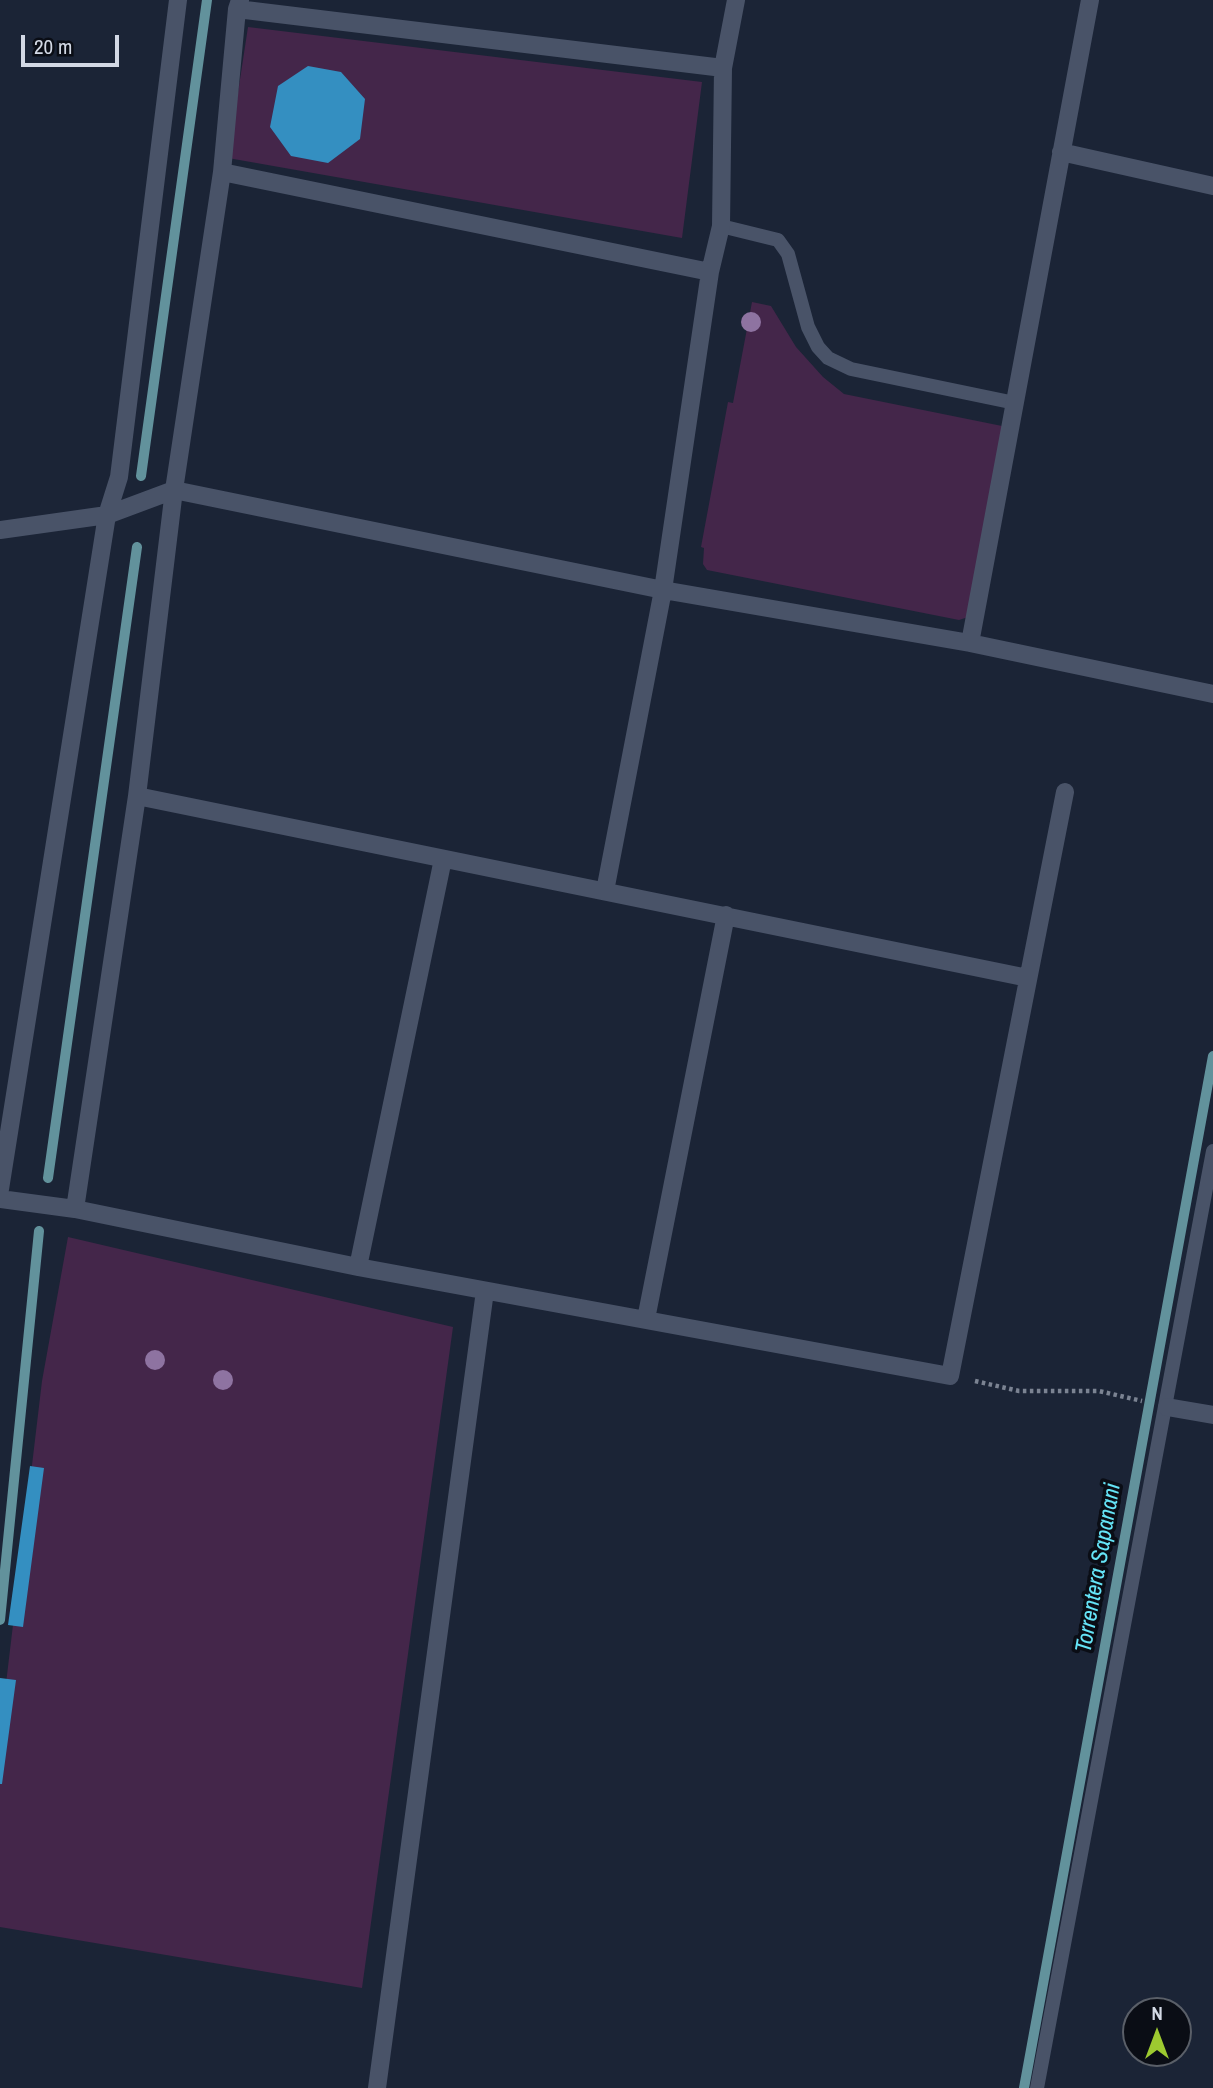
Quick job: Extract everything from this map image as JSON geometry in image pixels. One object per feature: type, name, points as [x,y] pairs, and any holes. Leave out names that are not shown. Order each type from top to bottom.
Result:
[{"type":"street","points":[[0,1189],[107,515],[119,477],[177,0]]},
{"type":"street","points":[[605,891],[663,590],[710,272],[720,226],[723,68],[736,0]]},
{"type":"street","points":[[970,643],[1090,0]]},
{"type":"street","points":[[75,1209],[137,796],[174,490],[222,172],[238,4],[723,68]]},
{"type":"street","points":[[1061,152],[1213,186]]},
{"type":"street","points":[[222,172],[710,272]]},
{"type":"street","points":[[0,530],[107,515],[174,490],[663,590],[970,643],[1213,694]]},
{"type":"street","points":[[0,1199],[75,1209],[358,1267],[950,1376],[1065,792]]},
{"type":"street","points":[[137,796],[1028,978]]},
{"type":"street","points":[[358,1267],[443,859]]},
{"type":"street","points":[[646,1319],[726,915]]},
{"type":"street","points":[[377,2088],[485,1291]]},
{"type":"street","points":[[1167,1407],[1213,1415]]},
{"type":"lane","points":[[720,226],[778,240],[788,254],[808,327],[818,347],[828,358],[851,369],[1015,403]]},
{"type":"lane","points":[[1037,2088],[1213,1151]]},
{"type":"path","points":[[950,1376],[1019,1391],[1099,1391],[1167,1407]]},
{"type":"shaded area","points":[[248,27],[702,82],[682,238],[228,158]]},
{"type":"shaded area","points":[[752,302],[771,306],[796,347],[823,377],[844,394],[1007,427],[968,617],[959,620],[707,570],[703,564],[704,548],[701,547],[728,402],[733,403]]},
{"type":"shaded area","points":[[68,1237],[453,1327],[362,1988],[0,1927],[0,1734],[42,1381]]},
{"type":"building","points":[[308,66],[341,72],[365,99],[360,139],[328,163],[291,156],[270,127],[278,86]]},
{"type":"building","points":[[30,1466],[44,1468],[23,1627],[8,1625]]},
{"type":"building","points":[[0,1678],[16,1680],[2,1784],[0,1784]]},
{"type":"waterway","points":[[141,476],[207,0]]},
{"type":"waterway","points":[[48,1178],[137,547]]},
{"type":"waterway","name":"Torrentera Sapanani","points":[[1024,2088],[1213,1056]]},
{"type":"waterway","points":[[0,1620],[39,1231]]}]
